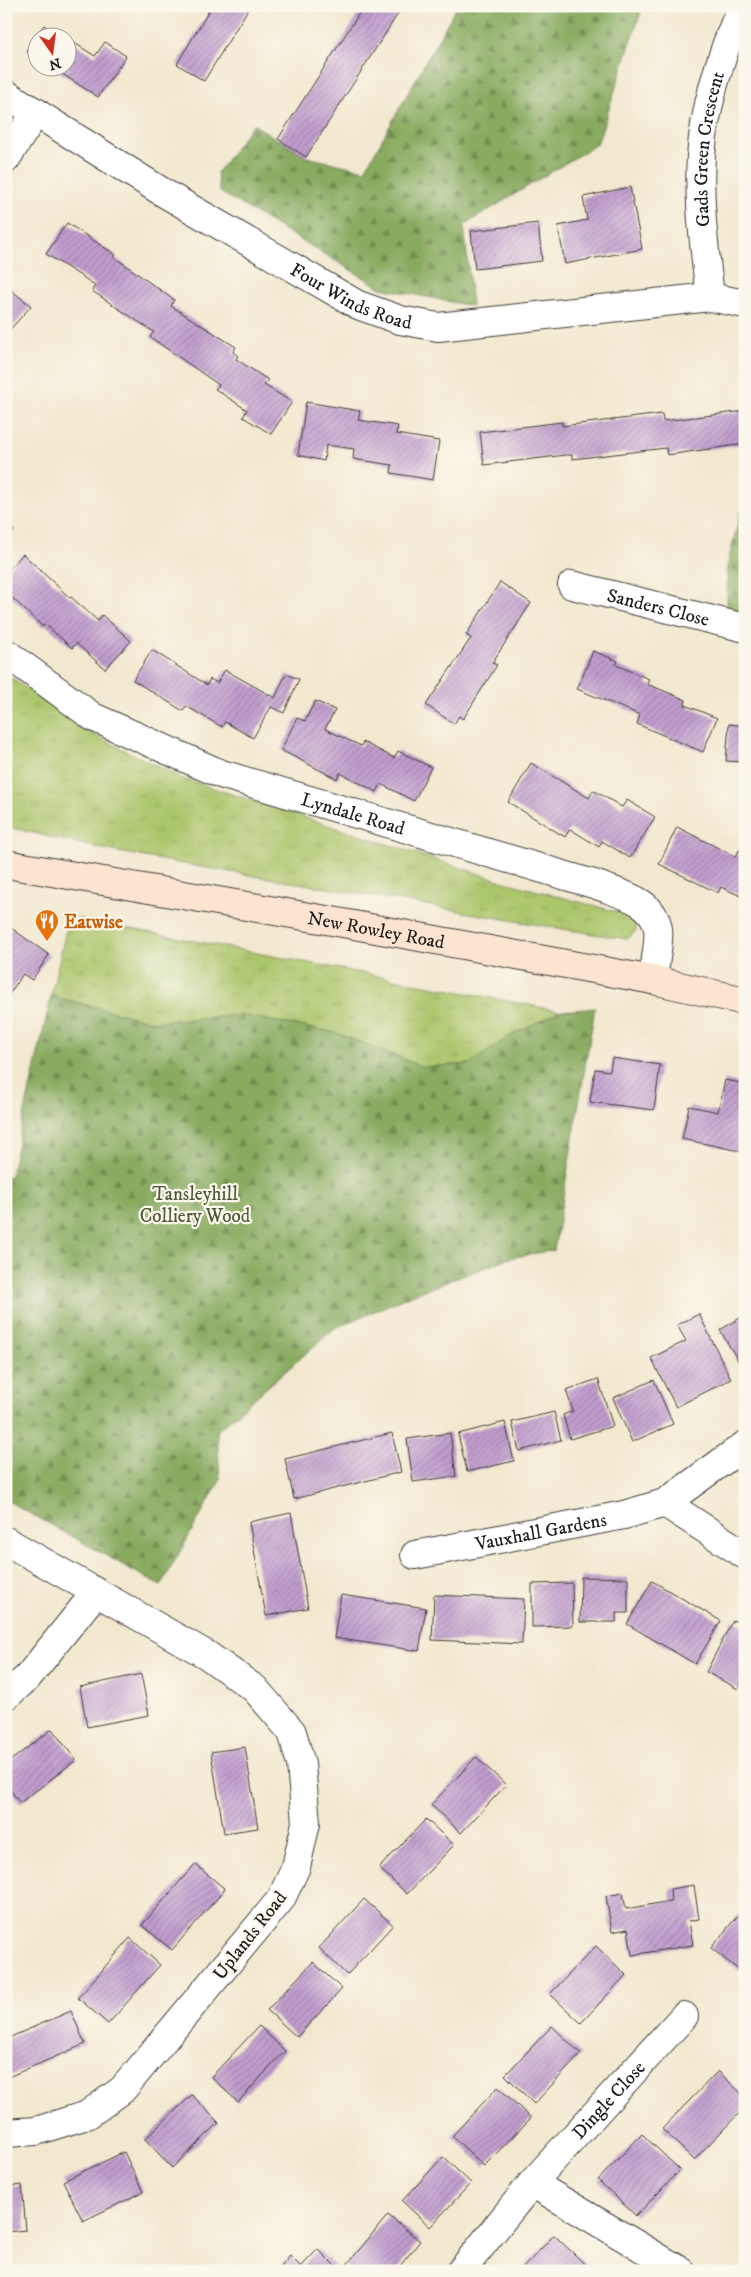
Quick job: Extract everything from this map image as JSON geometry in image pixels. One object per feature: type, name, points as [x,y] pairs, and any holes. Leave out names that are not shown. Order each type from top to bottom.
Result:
[{"type":"main road","name":"New Rowley Road","points":[[6,864],[653,980],[745,1001]]},
{"type":"street","name":"Gads Green Crescent","points":[[710,297],[701,206],[701,157],[707,108],[716,75],[742,11]]},
{"type":"street","name":"Four Winds Road","points":[[6,94],[164,193],[358,305],[400,320],[438,327],[710,297],[745,304]]},
{"type":"street","points":[[6,159],[36,112]]},
{"type":"street","name":"Sanders Close","points":[[572,585],[745,628]]},
{"type":"street","name":"Lyndale Road","points":[[6,653],[93,717],[221,774],[597,885],[640,902],[652,914],[658,930],[653,980]]},
{"type":"street","name":"Vauxhall Gardens","points":[[415,1555],[624,1515],[665,1503],[745,1445]]},
{"type":"street","points":[[665,1503],[745,1555]]},
{"type":"street","name":"Uplands Road","points":[[6,1541],[207,1655],[255,1689],[292,1732],[301,1764],[306,1823],[296,1867],[282,1899],[122,2090],[86,2115],[36,2131],[6,2133]]},
{"type":"street","points":[[6,1696],[27,1678],[96,1592]]},
{"type":"street","name":"Dingle Close","points":[[461,2271],[532,2183],[684,2016]]},
{"type":"street","points":[[532,2183],[681,2271]]},
{"type":"green space","points":[[457,6],[643,6],[597,144],[464,225],[472,306],[381,288],[220,192],[217,173],[253,124],[306,157],[365,170]]},
{"type":"green space","points":[[741,511],[745,511],[745,613],[727,610],[728,562]]},
{"type":"green space","points":[[6,674],[84,730],[181,778],[508,883],[636,917],[636,931],[627,939],[550,927],[163,860],[84,845],[6,826]]},
{"type":"green space","points":[[69,917],[560,1011],[512,1035],[470,1064],[423,1067],[336,1033],[240,1015],[154,1022],[51,996]]},
{"type":"green space","name":"Tansleyhill Colliery Wood","points":[[51,996],[154,1022],[240,1015],[336,1033],[423,1067],[470,1064],[512,1035],[560,1011],[595,1008],[554,1250],[510,1258],[414,1294],[335,1328],[217,1431],[220,1480],[161,1586],[6,1500],[6,1175],[10,1178]]},
{"type":"building","points":[[212,6],[250,6],[204,81],[177,64]]},
{"type":"building","points":[[364,6],[403,6],[306,157],[278,139]]},
{"type":"building","points":[[105,42],[126,56],[98,97],[69,78],[78,78],[78,45],[95,56]]},
{"type":"building","points":[[630,187],[642,249],[565,264],[558,226],[587,220],[583,197]]},
{"type":"building","points":[[67,223],[116,255],[114,257],[174,300],[171,306],[236,347],[233,352],[238,356],[236,359],[268,380],[264,385],[292,402],[271,434],[243,417],[247,410],[215,389],[219,385],[150,337],[154,332],[92,291],[95,285],[46,254]]},
{"type":"building","points":[[538,223],[542,261],[475,269],[471,231]]},
{"type":"building","points":[[6,286],[31,306],[6,334]]},
{"type":"building","points":[[306,402],[360,411],[358,420],[398,426],[396,434],[439,441],[433,480],[391,473],[392,465],[353,459],[354,449],[326,445],[324,461],[298,455]]},
{"type":"building","points":[[745,411],[745,444],[667,455],[666,448],[572,459],[572,455],[566,455],[484,465],[480,432],[562,422],[562,426],[662,414],[663,421]]},
{"type":"building","points":[[6,522],[14,531],[6,537]]},
{"type":"building","points":[[23,554],[70,598],[98,621],[102,615],[131,641],[105,669],[76,643],[72,648],[45,624],[43,627],[6,592],[6,572]]},
{"type":"building","points":[[500,582],[531,603],[492,663],[497,665],[463,719],[459,716],[454,724],[426,705],[471,638],[466,635]]},
{"type":"building","points":[[152,650],[207,685],[210,679],[217,683],[225,670],[275,698],[286,674],[299,679],[284,713],[271,707],[253,738],[225,722],[222,727],[186,706],[183,711],[133,680]]},
{"type":"building","points":[[593,651],[618,661],[616,665],[649,679],[647,684],[686,700],[685,705],[717,718],[703,752],[637,724],[640,715],[577,689]]},
{"type":"building","points":[[315,701],[335,710],[325,729],[361,746],[363,742],[394,758],[398,751],[431,767],[414,801],[381,784],[377,792],[340,773],[337,779],[281,750],[297,718],[305,721]]},
{"type":"building","points":[[729,724],[745,726],[745,762],[726,761]]},
{"type":"building","points":[[531,763],[589,798],[593,790],[622,807],[627,800],[655,817],[630,858],[602,841],[599,847],[570,829],[565,837],[508,802]]},
{"type":"building","points":[[677,827],[736,857],[739,850],[745,853],[745,898],[721,887],[718,893],[659,864]]},
{"type":"building","points":[[11,928],[49,955],[32,980],[23,974],[6,999],[6,935]]},
{"type":"building","points":[[612,1058],[660,1065],[654,1110],[590,1102],[595,1069],[610,1071]]},
{"type":"building","points":[[725,1080],[745,1084],[745,1152],[682,1139],[689,1106],[718,1112]]},
{"type":"building","points":[[699,1314],[731,1379],[676,1407],[651,1358],[686,1341],[677,1325]]},
{"type":"building","points":[[745,1315],[745,1368],[743,1369],[720,1330]]},
{"type":"building","points":[[598,1379],[613,1426],[570,1439],[563,1415],[573,1411],[566,1390]]},
{"type":"building","points":[[654,1380],[673,1424],[632,1442],[613,1398]]},
{"type":"building","points":[[554,1412],[561,1440],[519,1451],[512,1422]]},
{"type":"building","points":[[505,1422],[514,1461],[467,1472],[458,1434]]},
{"type":"building","points":[[392,1433],[401,1472],[294,1499],[285,1459]]},
{"type":"building","points":[[450,1433],[456,1476],[413,1482],[407,1439]]},
{"type":"building","points":[[291,1513],[308,1608],[266,1616],[249,1522]]},
{"type":"building","points":[[581,1577],[628,1578],[628,1613],[616,1613],[616,1622],[580,1622]]},
{"type":"building","points":[[652,1581],[721,1621],[695,1664],[627,1624]]},
{"type":"building","points":[[572,1583],[573,1626],[532,1627],[532,1584]]},
{"type":"building","points":[[341,1595],[426,1608],[419,1651],[334,1638]]},
{"type":"building","points":[[434,1595],[524,1599],[522,1644],[432,1640]]},
{"type":"building","points":[[733,1620],[745,1626],[745,1674],[738,1689],[706,1672]]},
{"type":"building","points":[[141,1674],[149,1715],[87,1727],[80,1687]]},
{"type":"building","points":[[52,1729],[76,1760],[20,1803],[6,1784],[6,1764]]},
{"type":"building","points":[[245,1747],[258,1828],[224,1833],[211,1752]]},
{"type":"building","points":[[476,1757],[506,1785],[461,1833],[431,1805]]},
{"type":"building","points":[[426,1819],[454,1845],[407,1894],[379,1868]]},
{"type":"building","points":[[195,1864],[225,1889],[172,1950],[142,1925]]},
{"type":"building","points":[[694,1885],[699,1919],[689,1921],[693,1945],[632,1955],[628,1929],[612,1932],[606,1896],[623,1893],[626,1909],[671,1901],[670,1889]]},
{"type":"building","points":[[364,1899],[393,1925],[347,1975],[319,1948]]},
{"type":"building","points":[[739,1914],[745,1919],[745,1975],[711,1948]]},
{"type":"building","points":[[130,1938],[160,1965],[108,2024],[78,1998]]},
{"type":"building","points":[[596,1946],[626,1975],[581,2023],[550,1994]]},
{"type":"building","points":[[313,1962],[342,1989],[297,2037],[267,2010]]},
{"type":"building","points":[[71,2011],[85,2044],[6,2078],[6,2039]]},
{"type":"building","points":[[259,2026],[285,2051],[238,2102],[211,2077]]},
{"type":"building","points":[[552,2026],[581,2054],[534,2104],[505,2075]]},
{"type":"building","points":[[718,2071],[745,2097],[745,2107],[694,2160],[662,2129]]},
{"type":"building","points":[[498,2087],[531,2118],[484,2166],[452,2136]]},
{"type":"building","points":[[192,2095],[219,2123],[172,2168],[145,2139]]},
{"type":"building","points":[[642,2134],[680,2170],[636,2216],[598,2180]]},
{"type":"building","points":[[124,2152],[143,2192],[83,2221],[63,2181]]},
{"type":"building","points":[[443,2157],[471,2183],[430,2227],[402,2201]]},
{"type":"building","points":[[22,2185],[26,2230],[6,2232],[6,2187]]},
{"type":"building","points":[[388,2215],[420,2241],[396,2271],[350,2271],[345,2267]]},
{"type":"building","points":[[554,2235],[592,2271],[520,2271]]},
{"type":"building","points":[[318,2249],[340,2271],[277,2271],[290,2256],[301,2267]]},
{"type":"place","name":"Eatwise","points":[[47,942]]}]
